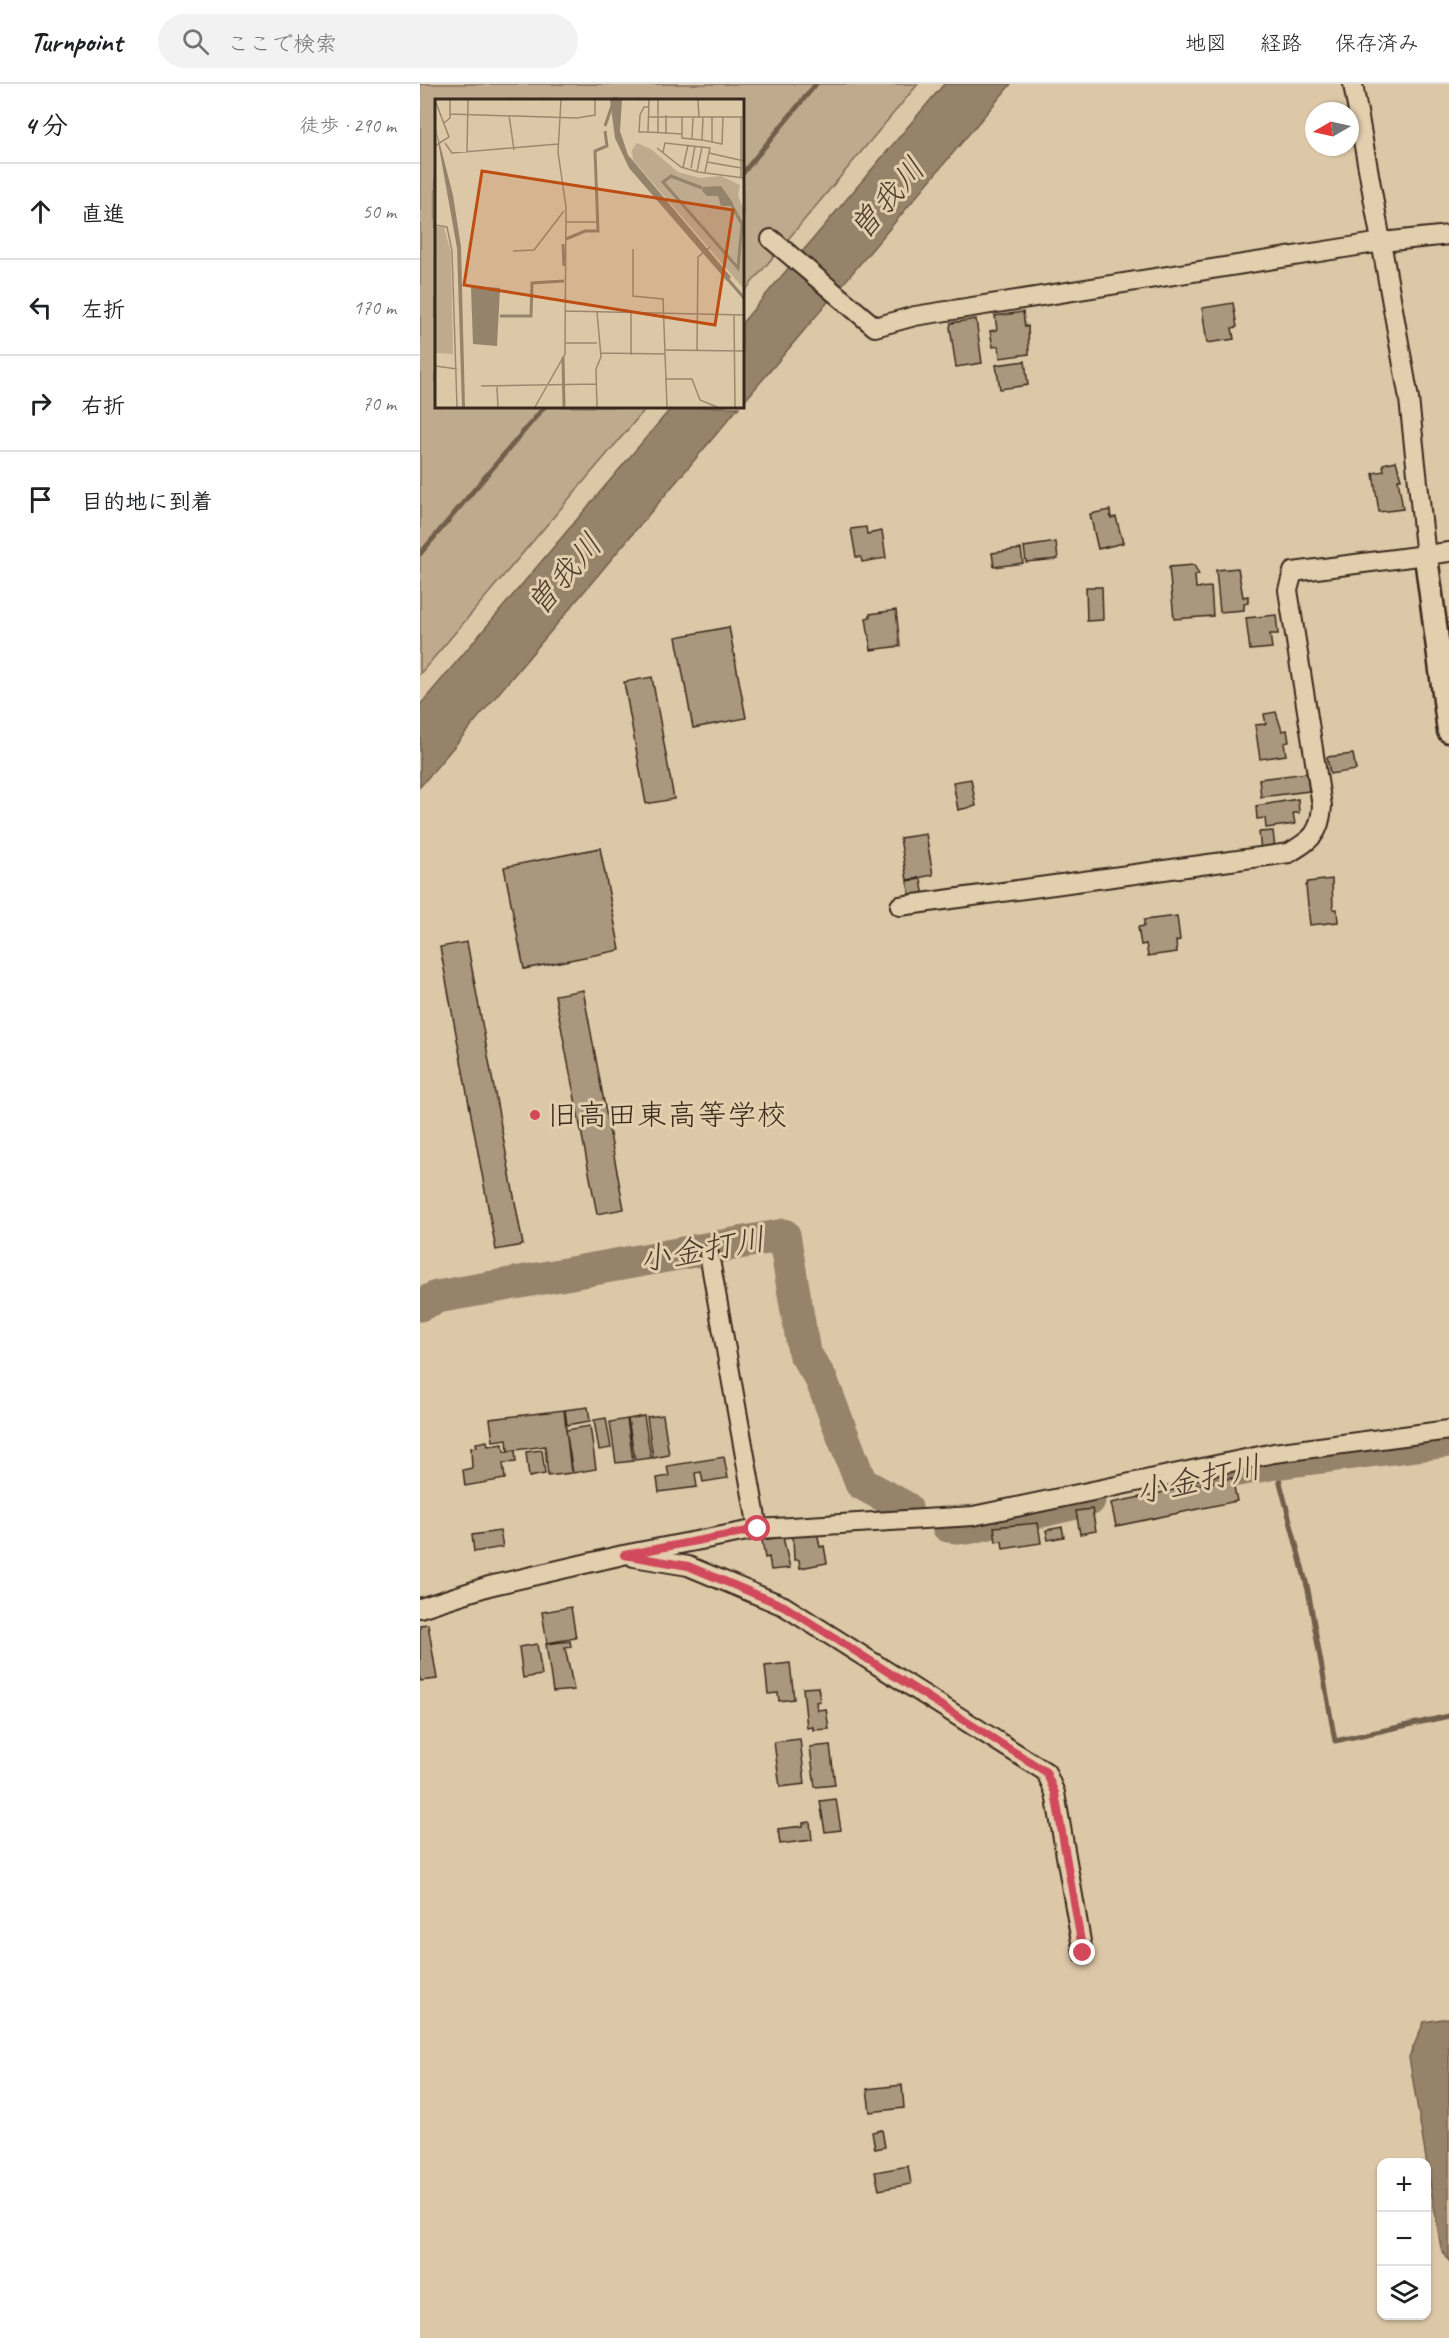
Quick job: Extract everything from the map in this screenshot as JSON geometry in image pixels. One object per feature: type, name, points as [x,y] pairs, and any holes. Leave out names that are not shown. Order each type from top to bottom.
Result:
[{"type":"street","points":[[1353,84],[1408,399],[1449,731]]},
{"type":"street","points":[[771,239],[875,327],[915,316],[1382,242],[1449,235]]},
{"type":"street","points":[[900,906],[1289,853],[1312,839],[1321,822],[1322,806],[1288,590],[1293,572],[1426,557],[1449,552]]},
{"type":"street","points":[[710,1254],[758,1529]]},
{"type":"street","points":[[420,1608],[489,1586],[624,1555],[758,1529],[973,1516],[1274,1453],[1449,1430]]},
{"type":"street","points":[[624,1555],[688,1566],[784,1606],[1046,1772],[1055,1793],[1083,1953]]},
{"type":"shaded area","points":[[420,84],[918,84],[744,292],[744,99],[435,99],[435,408],[646,408],[420,674]]},
{"type":"water","name":"曽我川","points":[[944,84],[1011,84],[744,402],[744,321]]},
{"type":"water","name":"曽我川","points":[[671,408],[738,408],[420,787],[420,705]]},
{"type":"water","points":[[1449,2018],[1449,2261],[1441,2248],[1431,2188],[1431,2158],[1426,2158],[1409,2057],[1424,2022]]},
{"type":"building","points":[[1233,303],[1237,327],[1232,328],[1234,339],[1207,343],[1202,308]]},
{"type":"building","points":[[1023,312],[1025,327],[1028,326],[1029,354],[1000,358],[999,346],[993,347],[990,331],[997,330],[995,316]]},
{"type":"building","points":[[976,319],[982,363],[956,367],[951,323]]},
{"type":"building","points":[[1025,361],[1028,385],[1000,389],[996,365]]},
{"type":"building","points":[[1396,461],[1401,479],[1398,479],[1403,509],[1379,512],[1373,473],[1384,471],[1383,464]]},
{"type":"building","points":[[1110,510],[1111,518],[1116,517],[1123,543],[1098,549],[1090,514]]},
{"type":"building","points":[[866,527],[867,534],[882,531],[886,558],[862,562],[861,557],[856,557],[851,529]]},
{"type":"building","points":[[1056,542],[1058,559],[1026,562],[1024,547]]},
{"type":"building","points":[[1021,549],[1023,563],[994,567],[992,553]]},
{"type":"building","points":[[1194,565],[1199,575],[1195,575],[1196,588],[1211,587],[1213,616],[1174,619],[1169,567]]},
{"type":"building","points":[[1238,568],[1243,597],[1248,596],[1248,603],[1244,604],[1244,610],[1220,612],[1216,570]]},
{"type":"building","points":[[1086,587],[1102,587],[1103,620],[1087,621]]},
{"type":"building","points":[[896,610],[900,646],[871,650],[866,618],[870,617],[870,614]]},
{"type":"building","points":[[1276,615],[1278,634],[1270,634],[1272,648],[1250,650],[1246,618]]},
{"type":"building","points":[[729,627],[746,718],[693,728],[676,637]]},
{"type":"building","points":[[652,677],[674,799],[646,804],[624,682]]},
{"type":"building","points":[[1276,712],[1282,731],[1287,730],[1289,742],[1284,743],[1286,755],[1260,759],[1255,725],[1266,724],[1264,714]]},
{"type":"building","points":[[1353,754],[1356,770],[1330,774],[1327,757]]},
{"type":"building","points":[[1307,773],[1309,791],[1261,797],[1259,779]]},
{"type":"building","points":[[971,779],[976,806],[958,810],[953,782]]},
{"type":"building","points":[[1298,799],[1299,813],[1293,813],[1295,824],[1266,828],[1265,818],[1257,819],[1256,806]]},
{"type":"building","points":[[1273,831],[1275,849],[1261,851],[1259,832]]},
{"type":"building","points":[[926,834],[933,875],[907,880],[900,838]]},
{"type":"building","points":[[600,848],[620,950],[524,969],[504,867]]},
{"type":"building","points":[[921,879],[924,898],[911,901],[907,881]]},
{"type":"building","points":[[1332,879],[1333,909],[1337,909],[1338,922],[1310,925],[1306,886],[1308,882]]},
{"type":"building","points":[[1177,916],[1180,940],[1176,941],[1177,952],[1148,956],[1146,944],[1141,945],[1138,927],[1144,926],[1144,920]]},
{"type":"building","points":[[467,942],[523,1245],[496,1250],[440,947]]},
{"type":"building","points":[[583,990],[624,1209],[597,1214],[555,995]]},
{"type":"building","points":[[588,1407],[590,1421],[567,1425],[565,1410]]},
{"type":"building","points":[[564,1410],[571,1473],[548,1476],[545,1446],[508,1451],[507,1439],[493,1441],[490,1419]]},
{"type":"building","points":[[663,1415],[669,1455],[653,1458],[647,1417]]},
{"type":"building","points":[[644,1416],[651,1458],[635,1460],[628,1419]]},
{"type":"building","points":[[606,1418],[611,1448],[599,1450],[594,1420]]},
{"type":"building","points":[[627,1419],[633,1461],[616,1463],[610,1422]]},
{"type":"building","points":[[590,1426],[596,1469],[573,1473],[566,1430]]},
{"type":"building","points":[[487,1441],[488,1446],[503,1444],[504,1452],[515,1450],[516,1462],[503,1463],[505,1479],[465,1486],[463,1470],[472,1468],[471,1448],[477,1447],[476,1443]]},
{"type":"building","points":[[542,1450],[545,1474],[529,1477],[526,1452]]},
{"type":"building","points":[[724,1457],[728,1478],[703,1482],[701,1472],[695,1473],[697,1487],[659,1492],[657,1478],[669,1476],[667,1466]]},
{"type":"building","points":[[1232,1478],[1237,1501],[1116,1526],[1111,1503]]},
{"type":"building","points":[[1092,1509],[1096,1531],[1080,1534],[1076,1511]]},
{"type":"building","points":[[1038,1523],[1041,1543],[1003,1549],[1002,1541],[996,1542],[994,1527]]},
{"type":"building","points":[[1062,1527],[1064,1537],[1048,1540],[1046,1530]]},
{"type":"building","points":[[500,1531],[503,1547],[474,1552],[472,1535]]},
{"type":"building","points":[[817,1532],[820,1547],[824,1546],[827,1563],[800,1568],[799,1560],[794,1560],[793,1536]]},
{"type":"building","points":[[783,1537],[790,1568],[771,1570],[769,1557],[765,1558],[762,1540]]},
{"type":"building","points":[[571,1607],[576,1638],[547,1643],[542,1612]]},
{"type":"building","points":[[428,1624],[437,1679],[420,1681],[420,1625]]},
{"type":"building","points":[[570,1641],[571,1647],[565,1648],[574,1690],[553,1692],[546,1644]]},
{"type":"building","points":[[537,1644],[542,1675],[523,1678],[519,1647]]},
{"type":"building","points":[[790,1663],[794,1699],[779,1701],[778,1693],[768,1694],[765,1666]]},
{"type":"building","points":[[818,1687],[820,1701],[816,1702],[817,1710],[826,1709],[829,1729],[807,1728],[803,1688]]},
{"type":"building","points":[[800,1739],[805,1784],[780,1787],[774,1742]]},
{"type":"building","points":[[830,1745],[835,1785],[815,1787],[810,1747]]},
{"type":"building","points":[[836,1799],[841,1830],[825,1832],[820,1801]]},
{"type":"building","points":[[810,1822],[812,1840],[780,1844],[778,1829],[803,1826],[803,1823]]},
{"type":"building","points":[[902,2085],[904,2108],[870,2112],[867,2089]]},
{"type":"building","points":[[882,2130],[885,2147],[875,2149],[872,2132]]},
{"type":"building","points":[[908,2166],[911,2184],[879,2190],[875,2172]]},
{"type":"waterway","points":[[744,172],[816,84]]},
{"type":"waterway","points":[[420,554],[543,408]]},
{"type":"waterway","name":"小金打川","points":[[420,1305],[437,1297],[784,1235],[804,1352],[821,1379],[861,1483],[906,1508]]},
{"type":"waterway","name":"小金打川","points":[[1184,1480],[1275,1463],[1449,1441]]},
{"type":"waterway","points":[[1275,1463],[1308,1590],[1335,1741],[1449,1716]]},
{"type":"waterway","name":"小金打川","points":[[948,1526],[968,1528],[1089,1500]]},
{"type":"place","name":"旧高田東高等学校","points":[[535,1115]]},
{"type":"route","points":[[758,1529],[624,1555],[688,1566],[784,1606],[1046,1772],[1055,1793],[1083,1953]]}]
